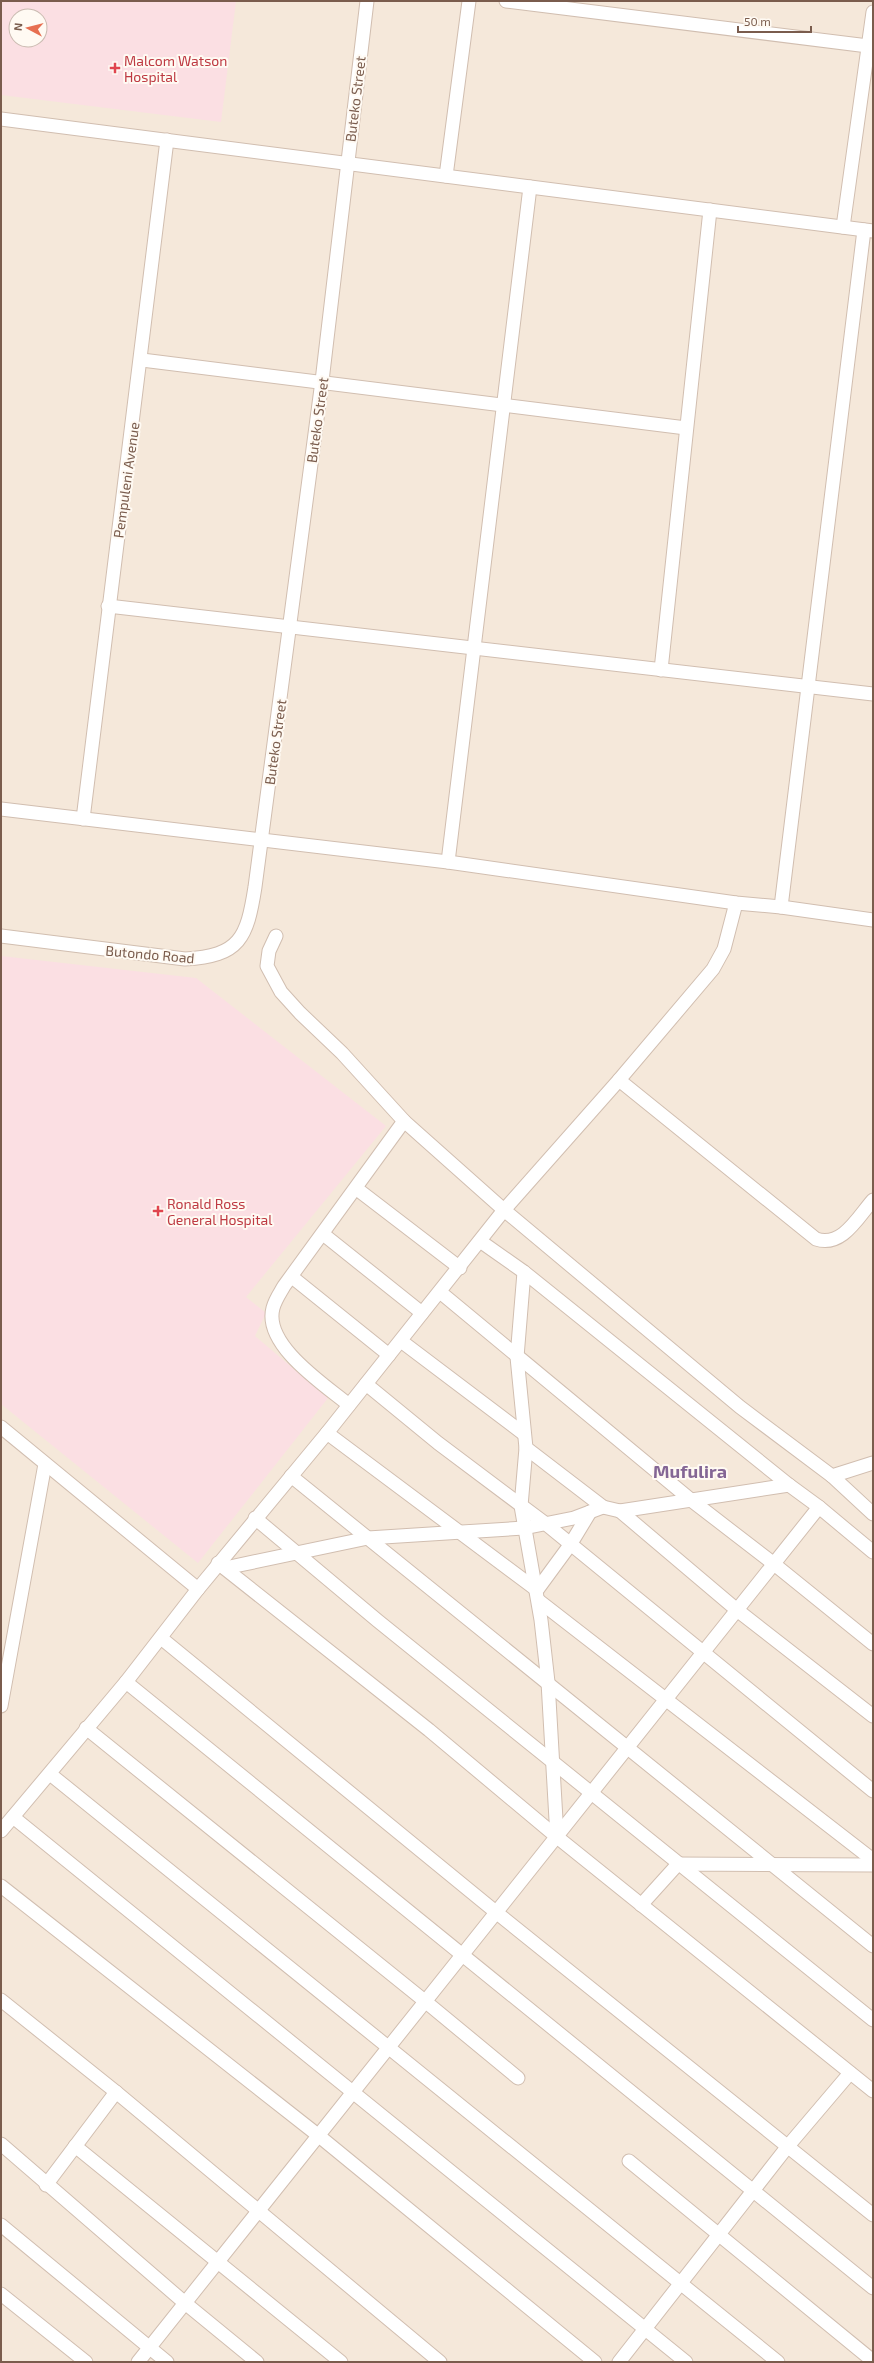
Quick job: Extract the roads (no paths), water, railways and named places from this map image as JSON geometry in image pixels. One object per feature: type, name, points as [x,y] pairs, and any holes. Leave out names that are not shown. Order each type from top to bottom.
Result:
[{"type":"street","name":"Buteko Street","points":[[261,839],[291,627],[367,1]]},
{"type":"street","points":[[446,176],[469,1]]},
{"type":"street","points":[[506,1],[868,46]]},
{"type":"street","points":[[844,227],[873,12]]},
{"type":"street","points":[[1,119],[869,230],[781,907]]},
{"type":"street","name":"Pempuleni Avenue","points":[[83,819],[108,606],[142,360],[168,140]]},
{"type":"street","points":[[448,862],[505,404],[530,187]]},
{"type":"street","points":[[661,670],[710,210]]},
{"type":"street","points":[[142,360],[322,381],[686,428]]},
{"type":"street","points":[[108,606],[475,647],[873,694]]},
{"type":"street","points":[[1,810],[261,839],[448,862],[736,903],[781,907],[873,920]]},
{"type":"street","name":"Butondo Road","points":[[1,936],[185,959],[209,958],[224,952],[243,935],[248,923],[261,839]]},
{"type":"street","points":[[1,1831],[126,1682],[198,1589],[222,1566],[255,1518],[327,1433],[422,1313],[460,1268],[504,1210],[620,1080],[713,969],[724,949],[736,903]]},
{"type":"street","points":[[276,936],[269,951],[267,966],[281,992],[300,1013],[342,1053],[404,1121],[504,1210],[740,1407],[832,1476],[873,1514]]},
{"type":"street","points":[[620,1080],[816,1239],[830,1242],[839,1238],[873,1200]]},
{"type":"street","points":[[349,1404],[290,1354],[281,1342],[272,1315],[272,1308],[292,1277],[404,1121]]},
{"type":"street","points":[[356,1189],[460,1268]]},
{"type":"street","points":[[323,1234],[422,1313]]},
{"type":"street","points":[[480,1241],[524,1272],[789,1485],[819,1507],[873,1552]]},
{"type":"street","points":[[524,1272],[516,1357],[526,1448],[521,1506],[538,1595],[548,1682],[551,1760],[557,1837]]},
{"type":"street","points":[[292,1277],[389,1355]]},
{"type":"street","points":[[440,1292],[516,1357],[691,1500],[774,1564],[873,1644]]},
{"type":"street","points":[[401,1340],[524,1434]]},
{"type":"street","points":[[366,1384],[546,1524],[703,1654],[873,1791]]},
{"type":"street","points":[[1,1427],[198,1589]]},
{"type":"street","points":[[327,1433],[460,1532],[665,1701],[873,1860]]},
{"type":"street","points":[[526,1448],[603,1507],[620,1512],[737,1610],[873,1716]]},
{"type":"street","points":[[832,1476],[873,1463]]},
{"type":"street","points":[[1,1706],[6,1642],[45,1464]]},
{"type":"street","points":[[291,1476],[629,1747],[770,1865],[873,1946]]},
{"type":"street","points":[[620,1512],[789,1485]]},
{"type":"street","points":[[222,1566],[368,1538],[524,1528],[574,1518],[603,1507]]},
{"type":"street","points":[[138,2362],[354,2093],[819,1507]]},
{"type":"street","points":[[538,1595],[590,1512]]},
{"type":"street","points":[[255,1518],[378,1621],[873,2020]]},
{"type":"street","points":[[222,1566],[429,1730],[557,1837],[873,2091]]},
{"type":"street","points":[[161,1638],[497,1913],[873,2215]]},
{"type":"street","points":[[126,1682],[873,2288]]},
{"type":"street","points":[[86,1728],[518,2078]]},
{"type":"street","points":[[50,1774],[390,2047],[680,2284],[778,2362]]},
{"type":"street","points":[[13,1817],[686,2362]]},
{"type":"street","points":[[641,1904],[678,1864],[873,1865]]},
{"type":"street","points":[[1,1886],[319,2136],[595,2362]]},
{"type":"street","points":[[1,2000],[116,2092],[440,2362]]},
{"type":"street","points":[[619,2362],[788,2146],[850,2073]]},
{"type":"street","points":[[46,2185],[116,2092]]},
{"type":"street","points":[[1,2144],[46,2185],[185,2303],[258,2362]]},
{"type":"street","points":[[75,2146],[341,2362]]},
{"type":"street","points":[[629,2161],[720,2233],[873,2361]]},
{"type":"street","points":[[1,2225],[167,2362]]},
{"type":"street","points":[[1,2294],[86,2362]]},
{"type":"place","name":"Malcom Watson Hospital","points":[[115,68]]},
{"type":"place","name":"Ronald Ross General Hospital","points":[[158,1211]]},
{"type":"district","name":"Mufulira","points":[[690,1471]]}]
